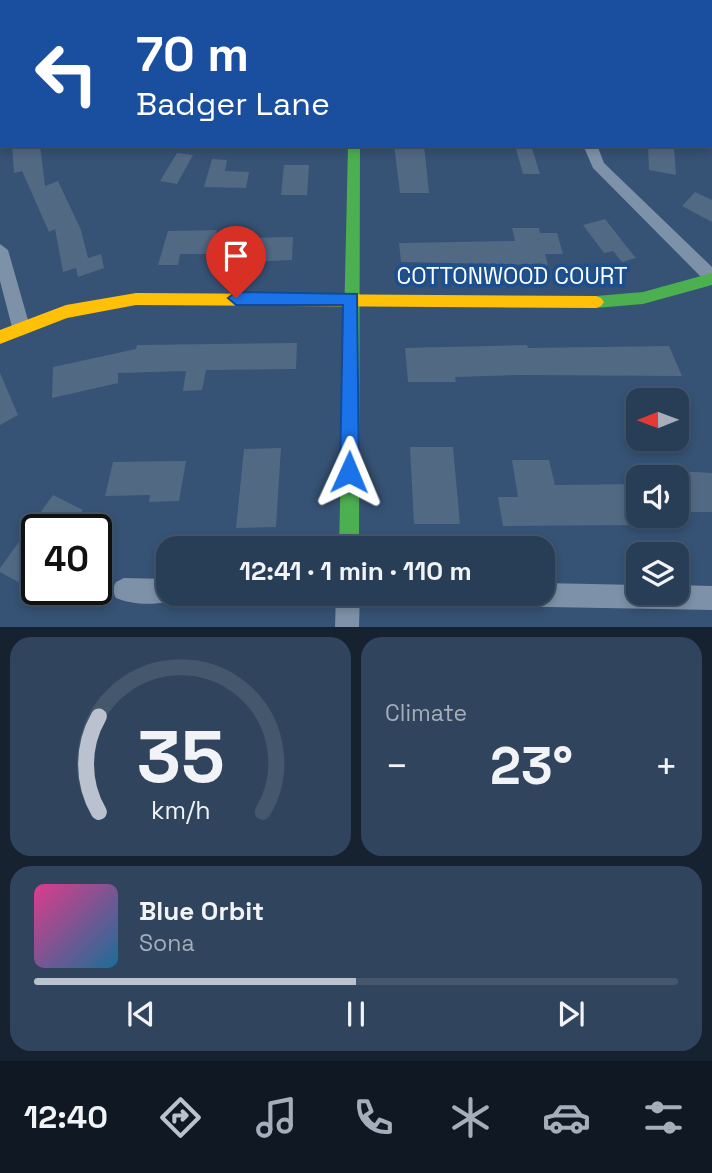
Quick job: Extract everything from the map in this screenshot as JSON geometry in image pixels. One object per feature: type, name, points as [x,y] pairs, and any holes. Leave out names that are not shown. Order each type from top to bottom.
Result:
[{"type":"street","points":[[348,536],[354,147]]},
{"type":"street","points":[[591,147],[598,165],[712,278]]},
{"type":"street","points":[[0,250],[21,327]]},
{"type":"street","name":"COTTONWOOD COURT","points":[[0,337],[21,327],[108,302],[136,299],[351,298],[613,302],[642,298],[712,278]]},
{"type":"street","points":[[124,590],[156,591]]},
{"type":"street","points":[[555,595],[712,598]]},
{"type":"street","points":[[347,627],[348,606]]},
{"type":"building","points":[[12,147],[40,147],[45,186],[58,181],[81,230],[88,258],[101,254],[104,268],[78,277],[76,268],[63,272],[55,229],[49,232],[22,171],[14,173]]},
{"type":"building","points":[[394,147],[424,147],[429,193],[400,193]]},
{"type":"building","points":[[516,147],[532,147],[540,174],[523,174]]},
{"type":"building","points":[[648,147],[674,147],[676,175],[649,170]]},
{"type":"building","points":[[177,153],[193,155],[177,184],[160,181]]},
{"type":"building","points":[[212,159],[227,160],[225,171],[249,172],[246,188],[204,187]]},
{"type":"building","points":[[284,165],[309,165],[307,195],[281,195]]},
{"type":"building","points":[[695,192],[712,200],[712,222],[682,206]]},
{"type":"building","points":[[605,219],[636,258],[622,262],[613,251],[604,253],[583,225]]},
{"type":"building","points":[[512,228],[539,228],[540,233],[557,233],[563,254],[545,254],[548,265],[401,262],[399,243],[515,241]]},
{"type":"building","points":[[217,230],[212,254],[180,254],[178,265],[158,265],[168,231]]},
{"type":"building","points":[[293,237],[292,260],[242,262],[245,238]]},
{"type":"building","points":[[297,343],[296,369],[206,370],[202,390],[183,391],[186,371],[118,373],[118,383],[52,398],[53,367],[136,349],[137,345]]},
{"type":"building","points":[[527,345],[528,348],[669,346],[682,376],[520,375],[455,377],[456,382],[408,382],[405,348]]},
{"type":"building","points":[[0,373],[18,415],[0,425]]},
{"type":"building","points":[[410,447],[453,447],[460,524],[414,524]]},
{"type":"building","points":[[281,448],[276,527],[236,528],[244,449]]},
{"type":"building","points":[[512,460],[549,460],[555,485],[626,484],[626,525],[503,526],[498,497],[518,497]]},
{"type":"building","points":[[186,461],[179,501],[149,502],[150,495],[105,496],[113,462]]},
{"type":"building","points":[[689,472],[712,473],[712,512],[689,512]]},
{"type":"building","points":[[53,495],[83,510],[80,514],[39,514]]},
{"type":"building","points":[[21,539],[21,584],[0,572],[0,568]]},
{"type":"traffic: fast","points":[[349,536],[354,147]]},
{"type":"traffic: fast","points":[[596,302],[643,298],[712,279]]},
{"type":"traffic: slow","points":[[0,337],[66,312],[136,299],[596,302]]},
{"type":"route","points":[[236,298],[351,298],[349,472]]}]
